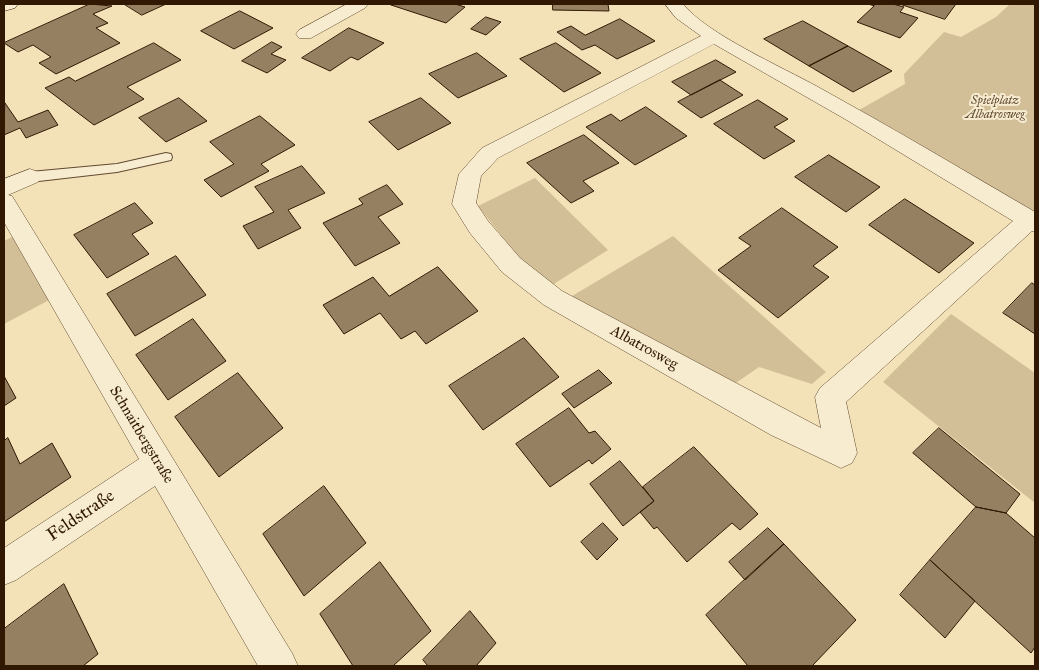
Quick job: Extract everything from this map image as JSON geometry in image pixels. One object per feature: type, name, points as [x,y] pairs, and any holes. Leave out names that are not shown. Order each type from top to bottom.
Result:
[{"type":"street","points":[[4,6],[9,4]]},
{"type":"street","points":[[305,34],[359,4]]},
{"type":"street","name":"Albatrosweg","points":[[674,4],[682,14],[714,37],[852,114],[1032,221],[830,397],[841,453],[782,425],[553,298],[511,265],[479,227],[464,204],[470,174],[490,153],[714,37]]},
{"type":"street","points":[[4,188],[30,177]]},
{"type":"street","name":"Schnaitbergstraße","points":[[4,202],[158,465],[194,520],[279,666]]},
{"type":"street","name":"Feldstraße","points":[[4,568],[158,465]]},
{"type":"lane","points":[[30,177],[117,168],[166,157]]},
{"type":"green space","name":"Spielplatz Albatrosweg","points":[[1010,4],[1035,4],[1035,223],[852,114],[905,84],[904,74],[944,32],[961,37],[996,17]]},
{"type":"green space","points":[[535,178],[608,250],[552,285],[524,264],[478,206]]},
{"type":"green space","points":[[16,235],[51,299],[4,324],[4,241]]},
{"type":"green space","points":[[673,236],[826,372],[812,384],[759,367],[730,387],[567,299]]},
{"type":"green space","points":[[951,314],[1035,373],[1035,503],[883,382]]},
{"type":"building","points":[[90,4],[112,6],[93,14],[108,23],[96,28],[120,43],[56,74],[39,63],[51,57],[33,45],[18,52],[4,43]]},
{"type":"building","points":[[124,4],[166,4],[142,15]]},
{"type":"building","points":[[455,4],[465,7],[446,23],[391,5]]},
{"type":"building","points":[[553,4],[608,4],[609,11],[553,10]]},
{"type":"building","points":[[868,4],[893,4],[904,7],[900,12],[918,18],[900,38],[857,22],[874,6]]},
{"type":"building","points":[[900,4],[956,4],[945,19]]},
{"type":"building","points":[[240,11],[273,28],[234,49],[201,31]]},
{"type":"building","points":[[486,17],[501,22],[486,35],[471,29]]},
{"type":"building","points":[[620,19],[655,41],[617,59],[595,45],[582,50],[557,32],[571,26],[585,35]]},
{"type":"building","points":[[803,21],[848,46],[809,66],[764,39]]},
{"type":"building","points":[[349,28],[384,43],[358,60],[351,57],[330,71],[302,58]]},
{"type":"building","points":[[272,42],[282,47],[271,54],[286,60],[267,73],[242,61]]},
{"type":"building","points":[[154,43],[181,60],[127,87],[144,99],[94,125],[45,88],[69,77],[75,81]]},
{"type":"building","points":[[556,43],[601,73],[564,92],[520,59]]},
{"type":"building","points":[[848,46],[892,71],[853,92],[809,66]]},
{"type":"building","points":[[477,53],[507,76],[458,98],[429,74]]},
{"type":"building","points":[[716,60],[736,72],[691,95],[672,82]]},
{"type":"building","points":[[720,80],[743,95],[701,118],[678,102]]},
{"type":"building","points":[[179,98],[207,121],[166,142],[139,118]]},
{"type":"building","points":[[421,98],[451,123],[398,150],[369,122]]},
{"type":"building","points":[[758,100],[788,119],[774,127],[795,141],[764,159],[714,124]]},
{"type":"building","points":[[5,103],[18,122],[48,110],[58,125],[26,138],[20,128],[4,135]]},
{"type":"building","points":[[646,107],[687,136],[635,165],[586,127],[611,114],[620,121]]},
{"type":"building","points":[[260,116],[295,145],[261,164],[269,171],[221,197],[204,180],[234,164],[210,142]]},
{"type":"building","points":[[584,135],[619,163],[583,181],[594,191],[571,203],[527,163]]},
{"type":"building","points":[[829,155],[880,187],[846,212],[795,177]]},
{"type":"building","points":[[302,166],[325,193],[288,210],[301,228],[258,249],[243,226],[274,212],[255,187]]},
{"type":"building","points":[[387,185],[403,204],[378,217],[400,243],[355,266],[323,223],[363,204],[359,199]]},
{"type":"building","points":[[905,199],[974,243],[939,273],[869,225]]},
{"type":"building","points":[[135,203],[153,223],[132,234],[149,254],[107,278],[74,235]]},
{"type":"building","points":[[782,208],[838,247],[813,266],[829,277],[778,318],[718,270],[751,246],[739,238]]},
{"type":"building","points":[[176,256],[206,295],[135,336],[107,294]]},
{"type":"building","points":[[438,267],[478,311],[426,344],[415,331],[401,339],[380,313],[344,334],[323,305],[373,277],[389,296]]},
{"type":"building","points":[[1032,283],[1035,285],[1035,334],[1003,313]]},
{"type":"building","points":[[193,319],[226,361],[168,400],[136,355]]},
{"type":"building","points":[[524,338],[559,377],[483,430],[449,386]]},
{"type":"building","points":[[599,370],[612,383],[574,408],[562,394]]},
{"type":"building","points":[[238,373],[283,428],[219,477],[175,417]]},
{"type":"building","points":[[4,376],[16,398],[4,406]]},
{"type":"building","points":[[569,408],[589,433],[595,431],[611,449],[592,464],[589,460],[550,487],[516,444]]},
{"type":"building","points":[[939,428],[1020,494],[1006,513],[976,507],[913,453]]},
{"type":"building","points":[[8,438],[20,464],[52,443],[71,477],[4,522],[4,441]]},
{"type":"building","points":[[694,447],[758,514],[740,530],[732,523],[687,562],[657,527],[654,529],[640,512],[654,501],[643,487]]},
{"type":"building","points":[[620,461],[654,501],[623,526],[590,484]]},
{"type":"building","points":[[324,486],[366,543],[304,596],[263,534]]},
{"type":"building","points":[[976,507],[1006,513],[1035,538],[1035,647],[1031,653],[930,560]]},
{"type":"building","points":[[603,523],[618,539],[597,560],[581,542]]},
{"type":"building","points":[[768,528],[784,544],[745,580],[729,562]]},
{"type":"building","points":[[784,544],[856,620],[812,666],[748,666],[706,615]]},
{"type":"building","points":[[930,560],[975,601],[945,638],[900,595]]},
{"type":"building","points":[[380,562],[431,631],[393,666],[353,666],[320,614]]},
{"type":"building","points":[[64,584],[98,654],[83,666],[4,666],[4,629]]},
{"type":"building","points":[[470,611],[496,643],[476,666],[428,666],[423,660]]}]
